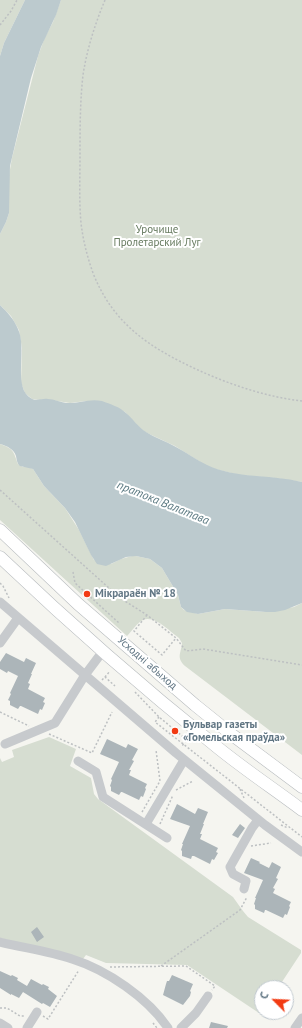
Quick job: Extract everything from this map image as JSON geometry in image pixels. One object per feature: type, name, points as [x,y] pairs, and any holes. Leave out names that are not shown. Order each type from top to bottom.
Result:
[{"type":"main road","name":"Усходні абыход","points":[[0,530],[78,604],[195,705],[302,787]]},
{"type":"main road","name":"Усходні абыход","points":[[0,557],[103,651],[213,744],[302,810]]},
{"type":"street","points":[[0,602],[184,760],[258,820],[302,852]]},
{"type":"street","points":[[0,643],[18,618]]},
{"type":"street","points":[[5,744],[52,725],[57,720],[85,675],[103,651]]},
{"type":"street","points":[[142,822],[184,760]]},
{"type":"street","points":[[78,761],[96,772],[103,797],[167,838]]},
{"type":"street","points":[[247,890],[246,881],[233,874],[230,869],[230,864],[258,820]]},
{"type":"street","points":[[0,942],[63,956],[94,968],[116,980],[137,996],[154,1011],[168,1028]]},
{"type":"street","points":[[184,1027],[208,996]]},
{"type":"street","points":[[27,1028],[37,1012]]},
{"type":"street","points":[[295,1028],[302,1018]]},
{"type":"street","points":[[0,1023],[8,1028]]},
{"type":"path","points":[[0,25],[11,11],[17,0]]},
{"type":"path","points":[[105,0],[95,27],[83,75],[80,129],[81,224],[88,259],[102,292],[119,318],[132,331],[184,363],[230,383],[268,395],[302,401]]},
{"type":"path","points":[[0,490],[120,598],[147,615],[176,638],[186,651],[203,649],[302,665]]},
{"type":"path","points":[[73,572],[75,583],[119,623]]},
{"type":"path","points":[[0,583],[12,603]]},
{"type":"path","points":[[147,615],[134,631],[162,655],[176,638]]},
{"type":"path","points":[[101,681],[111,670]]},
{"type":"path","points":[[104,677],[115,686]]},
{"type":"path","points":[[132,690],[159,717],[187,740],[180,749]]},
{"type":"path","points":[[0,712],[92,753],[112,712]]},
{"type":"path","points":[[159,717],[155,722],[302,837]]},
{"type":"path","points":[[142,822],[160,781],[156,750]]},
{"type":"path","points":[[157,831],[176,789],[193,781]]},
{"type":"path","points":[[245,846],[271,843]]},
{"type":"path","points":[[161,966],[240,910],[247,890]]},
{"type":"path","points":[[0,1008],[5,1007],[23,1016],[31,1008],[48,1019],[82,966]]},
{"type":"path","points":[[108,967],[186,966],[215,986],[208,996]]},
{"type":"path","points":[[74,969],[79,970]]},
{"type":"path","points":[[152,1022],[157,1028]]},
{"type":"green space","points":[[0,0],[25,0],[4,43],[0,56]]},
{"type":"green space","name":"Урочище Пролетарский Луг","points":[[61,0],[302,0],[302,482],[239,475],[205,465],[175,446],[145,432],[136,425],[125,412],[100,401],[70,403],[44,399],[40,400],[32,399],[25,393],[21,383],[22,348],[19,330],[11,316],[0,305],[0,234],[9,213],[9,175],[12,158],[38,56]]},
{"type":"green space","points":[[0,444],[8,447],[12,451],[18,464],[23,467],[33,469],[44,486],[65,508],[79,530],[94,560],[111,564],[132,556],[150,559],[162,568],[178,595],[181,607],[184,610],[198,614],[225,609],[266,612],[294,607],[302,603],[302,755],[185,666],[180,658],[182,643],[179,638],[167,628],[152,620],[143,620],[127,636],[0,520]]},
{"type":"green space","points":[[49,737],[76,749],[70,766],[91,778],[94,794],[98,799],[233,897],[248,917],[301,950],[301,953],[283,980],[254,980],[254,1010],[187,965],[106,963],[86,955],[83,959],[0,938],[0,758],[2,762],[14,757],[12,750]]},
{"type":"water","points":[[25,0],[61,0],[56,15],[41,47],[31,78],[10,166],[9,213],[0,234],[0,56],[4,43]]},
{"type":"water","name":"пратока Валатава","points":[[0,305],[8,313],[18,329],[21,346],[22,383],[24,390],[31,398],[35,400],[50,399],[66,403],[93,400],[102,401],[124,411],[140,428],[149,434],[184,451],[207,465],[230,472],[302,482],[302,603],[285,610],[275,612],[225,609],[198,614],[187,612],[181,607],[178,595],[162,568],[150,559],[136,556],[126,557],[106,566],[97,564],[75,522],[65,508],[44,486],[33,469],[20,466],[14,451],[0,444]]},
{"type":"building","points":[[6,653],[24,662],[26,658],[36,663],[28,683],[30,684],[28,689],[45,698],[43,702],[45,703],[42,710],[40,709],[38,714],[21,706],[18,709],[10,705],[10,701],[8,700],[18,676],[0,669],[0,662]]},
{"type":"building","points":[[107,739],[126,748],[128,744],[138,749],[132,760],[134,761],[129,770],[131,770],[129,775],[147,784],[143,797],[141,796],[139,800],[122,792],[119,795],[111,791],[111,779],[119,762],[100,754]]},
{"type":"building","points":[[177,804],[195,814],[198,808],[208,812],[200,834],[202,834],[200,839],[218,848],[216,852],[218,853],[214,860],[212,859],[210,864],[194,856],[192,856],[191,859],[182,856],[182,844],[190,826],[170,819]]},
{"type":"building","points":[[240,824],[245,828],[238,838],[232,835]]},
{"type":"building","points":[[251,858],[269,868],[272,862],[281,867],[276,878],[278,879],[273,888],[275,889],[273,893],[291,902],[287,915],[285,914],[283,918],[266,910],[264,913],[255,909],[255,898],[263,880],[244,873]]},
{"type":"building","points":[[37,927],[44,937],[37,942],[31,932]]},
{"type":"building","points":[[0,971],[18,978],[17,980],[27,986],[31,979],[42,985],[43,984],[49,987],[48,989],[57,996],[50,1007],[43,1003],[42,1004],[23,992],[19,998],[11,995],[0,988]]},
{"type":"building","points":[[172,975],[193,984],[190,991],[190,996],[183,1005],[163,995],[167,981],[169,981]]},
{"type":"building","points":[[211,1022],[228,1026],[227,1028],[209,1028]]},
{"type":"place","name":"Мікрараён № 18","points":[[87,594]]},
{"type":"place","name":"Бульвар газеты «Гомельская праўда»","points":[[175,731]]}]
